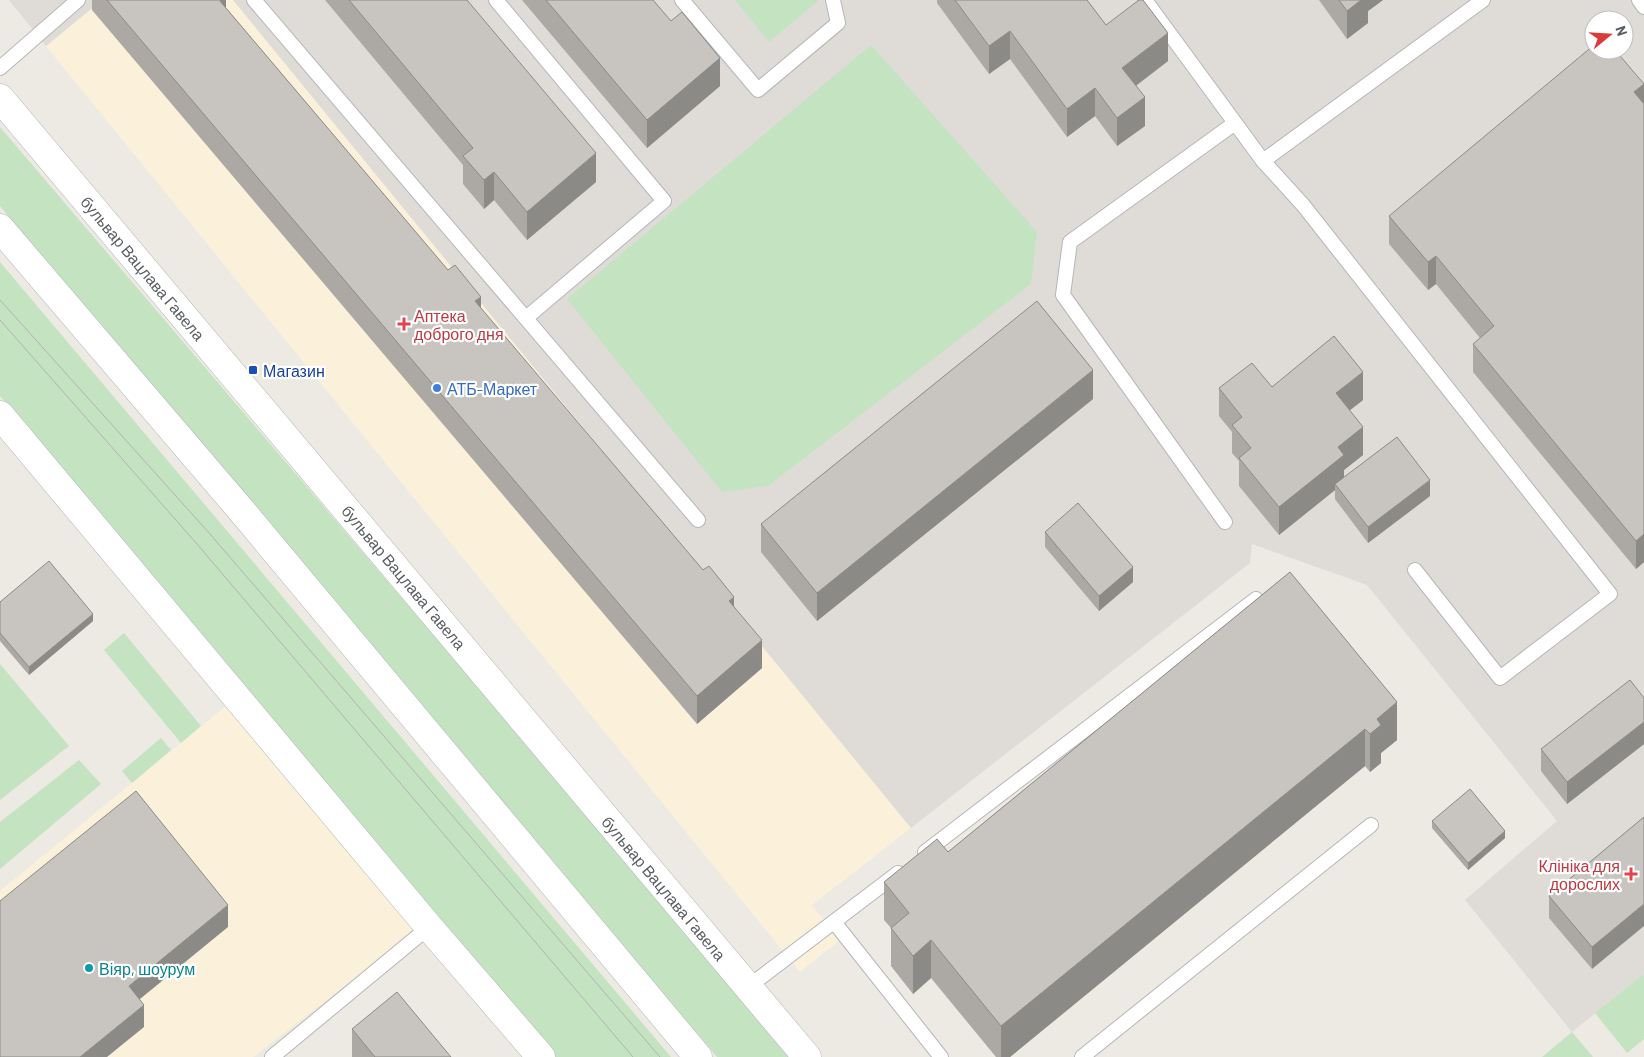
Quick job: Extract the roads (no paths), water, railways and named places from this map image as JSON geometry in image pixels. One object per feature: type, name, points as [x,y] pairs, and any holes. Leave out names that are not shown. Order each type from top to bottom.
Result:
[{"type":"main road","name":"бульвар Вацлава Гавела","points":[[0,98],[807,1057]]},
{"type":"main road","points":[[0,228],[241,510],[698,1057]]},
{"type":"main road","points":[[0,415],[541,1057]]},
{"type":"lane","points":[[0,68],[78,0]]},
{"type":"lane","points":[[254,0],[698,520]]},
{"type":"lane","points":[[496,0],[664,201],[526,318]]},
{"type":"lane","points":[[682,0],[758,90],[838,23],[832,0]]},
{"type":"lane","points":[[1146,0],[1264,161],[1303,205],[1610,594],[1500,678],[1415,570]]},
{"type":"lane","points":[[1264,161],[1483,0]]},
{"type":"lane","points":[[1638,0],[1644,7]]},
{"type":"lane","points":[[1225,522],[1063,295],[1070,242],[1234,122]]},
{"type":"lane","points":[[748,987],[1256,599]]},
{"type":"lane","points":[[1082,1057],[1371,825]]},
{"type":"lane","points":[[834,922],[941,1057]]},
{"type":"lane","points":[[279,1055],[430,927]]},
{"type":"tram line","points":[[0,300],[210,534],[660,1057]]},
{"type":"tram line","points":[[0,320],[197,544],[633,1057]]},
{"type":"place","name":"Аптека доброго дня","points":[[404,324]]},
{"type":"place","name":"Магазин","points":[[253,370]]},
{"type":"place","name":"АТБ-Маркет","points":[[437,388]]},
{"type":"place","name":"Клініка для дорослих","points":[[1631,874]]},
{"type":"place","name":"Віяр, шоурум","points":[[89,968]]}]
